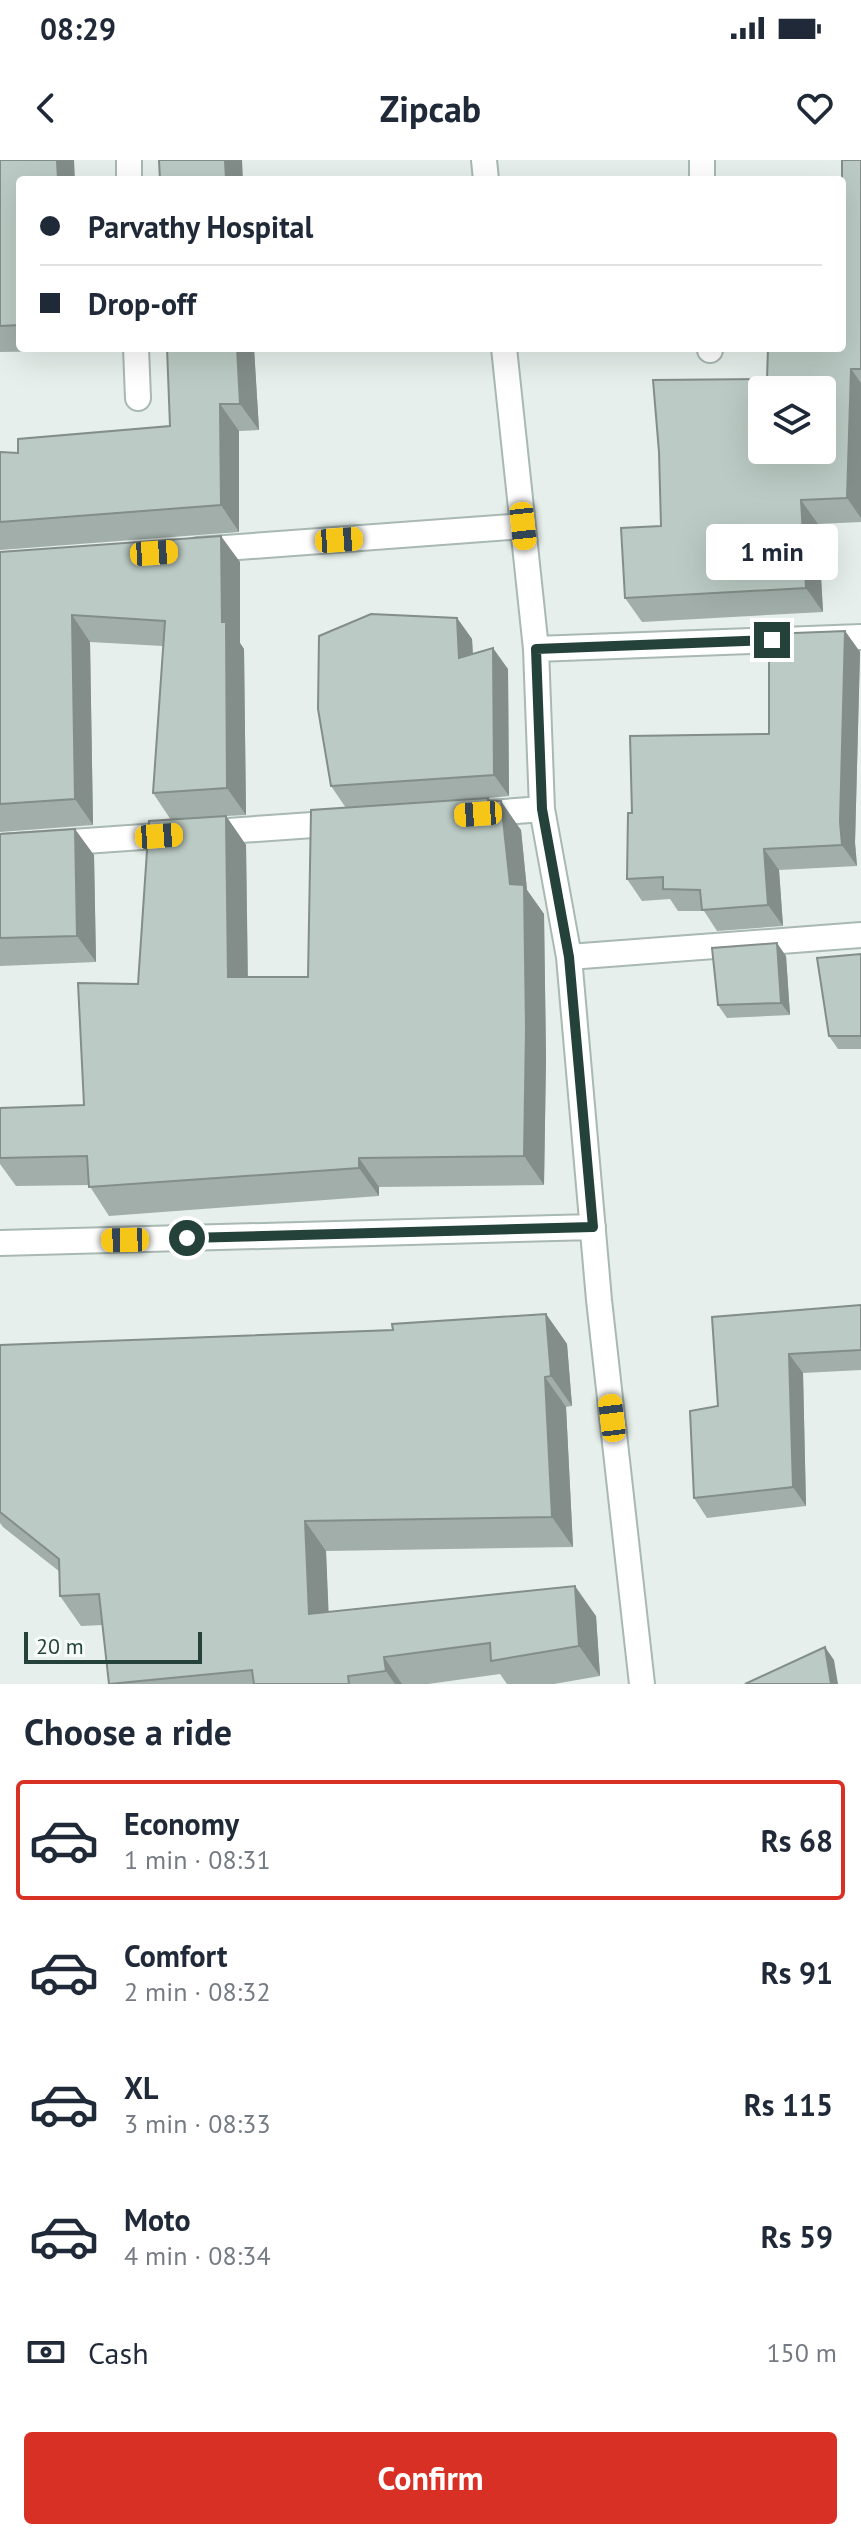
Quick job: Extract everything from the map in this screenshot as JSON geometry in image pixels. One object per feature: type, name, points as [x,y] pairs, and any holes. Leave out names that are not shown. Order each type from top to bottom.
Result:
[{"type":"street","points":[[136,352],[138,398]]},
{"type":"street","points":[[504,352],[536,649],[542,809],[569,957],[593,1227],[642,1684]]},
{"type":"street","points":[[174,552],[523,526]]},
{"type":"street","points":[[536,649],[861,637]]},
{"type":"street","points":[[446,816],[542,809]]},
{"type":"street","points":[[0,847],[367,821]]},
{"type":"street","points":[[569,957],[861,935]]},
{"type":"street","points":[[0,1243],[593,1227]]},
{"type":"building","points":[[0,160],[57,160],[58,176],[16,176],[16,325],[0,326]]},
{"type":"building","points":[[159,160],[225,160],[226,176],[160,176]]},
{"type":"building","points":[[842,160],[861,160],[861,369],[851,369],[847,498],[801,500],[806,588],[625,598],[621,528],[661,526],[653,380],[748,379],[748,464],[836,464],[836,376],[767,376],[768,352],[846,352],[846,176],[842,176]]},
{"type":"building","points":[[167,352],[237,352],[240,404],[220,404],[221,505],[0,522],[0,452],[18,453],[18,439],[170,426]]},
{"type":"building","points":[[221,536],[222,622],[226,622],[227,788],[153,793],[165,621],[72,615],[75,799],[0,804],[0,552]]},
{"type":"building","points":[[371,614],[457,618],[459,658],[493,648],[494,775],[331,786],[318,709],[319,636]]},
{"type":"building","points":[[845,631],[842,845],[764,849],[768,905],[702,910],[700,890],[663,889],[663,877],[627,879],[628,813],[632,813],[630,736],[769,734],[769,634]]},
{"type":"building","points":[[488,798],[488,801],[501,801],[510,884],[524,885],[524,1156],[359,1158],[359,1168],[89,1187],[87,1156],[0,1158],[0,1108],[84,1105],[78,983],[138,984],[149,821],[226,816],[228,977],[308,977],[311,810]]},
{"type":"building","points":[[75,829],[77,936],[0,938],[0,834]]},
{"type":"building","points":[[777,943],[781,1003],[718,1005],[712,948]]},
{"type":"building","points":[[861,954],[861,1036],[829,1036],[817,958]]},
{"type":"building","points":[[861,1305],[861,1350],[789,1354],[793,1487],[694,1498],[690,1411],[718,1406],[712,1317]]},
{"type":"building","points":[[546,1314],[551,1376],[545,1377],[552,1517],[305,1521],[309,1614],[575,1586],[579,1646],[491,1661],[490,1643],[384,1657],[386,1671],[348,1676],[349,1684],[254,1684],[252,1670],[109,1684],[99,1594],[60,1596],[59,1559],[0,1512],[0,1345],[393,1330],[392,1324]]},
{"type":"building","points":[[825,1647],[831,1684],[745,1684]]},
{"type":"route","points":[[187,1238],[593,1227],[569,957],[542,809],[536,649],[772,640]]}]
